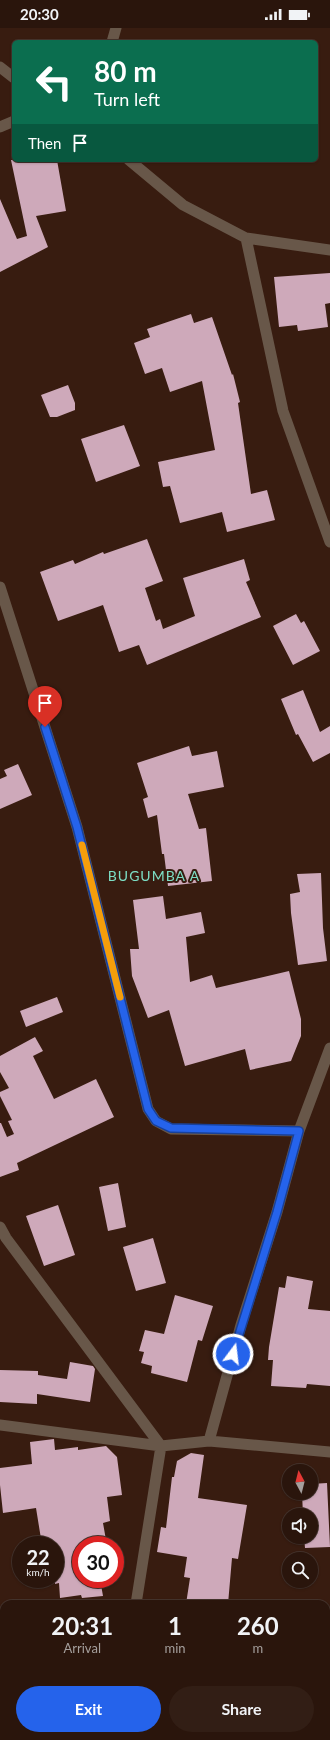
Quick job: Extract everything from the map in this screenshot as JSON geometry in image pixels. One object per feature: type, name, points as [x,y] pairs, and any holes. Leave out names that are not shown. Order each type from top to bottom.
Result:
[{"type":"street","points":[[113,40],[116,28]]},
{"type":"street","points":[[0,67],[12,76]]},
{"type":"street","points":[[0,127],[12,122]]},
{"type":"street","points":[[131,162],[183,205],[246,238],[330,250]]},
{"type":"street","points":[[246,238],[283,411],[330,542]]},
{"type":"street","points":[[0,586],[77,827],[148,1109],[156,1121],[171,1128],[299,1131]]},
{"type":"street","points":[[209,1441],[241,1326],[277,1212],[299,1131],[330,1048]]},
{"type":"street","points":[[0,1227],[6,1238],[161,1446],[137,1600]]},
{"type":"street","points":[[0,1425],[161,1446],[209,1441],[330,1452]]},
{"type":"building","points":[[11,160],[12,162],[57,162],[66,211],[36,216],[48,247],[0,272],[0,199],[17,239],[27,236]]},
{"type":"building","points":[[330,273],[330,303],[325,304],[328,327],[298,331],[297,325],[279,327],[274,277]]},
{"type":"building","points":[[191,314],[194,323],[212,317],[232,375],[233,374],[240,402],[238,403],[251,494],[267,490],[275,520],[227,532],[222,512],[180,523],[170,486],[163,487],[158,462],[215,450],[202,381],[170,392],[162,368],[145,374],[134,343],[150,337],[147,329]]},
{"type":"building","points":[[68,385],[75,403],[75,410],[57,417],[50,417],[41,395]]},
{"type":"building","points":[[124,425],[140,466],[96,482],[81,439]]},
{"type":"building","points":[[147,539],[163,581],[145,588],[156,621],[160,619],[163,629],[195,616],[183,578],[244,559],[250,580],[246,582],[261,617],[147,665],[139,645],[119,652],[103,605],[58,621],[40,572],[73,560],[75,564],[103,552],[104,554]]},
{"type":"building","points":[[296,614],[301,623],[304,621],[320,651],[293,665],[273,626]]},
{"type":"building","points":[[303,690],[320,732],[330,726],[330,753],[313,762],[298,734],[296,735],[281,699]]},
{"type":"building","points":[[189,746],[192,756],[217,751],[224,787],[188,794],[199,829],[206,828],[212,881],[168,886],[157,815],[148,818],[143,799],[148,797],[137,763]]},
{"type":"building","points":[[18,764],[32,795],[0,809],[0,779],[7,776],[4,770]]},
{"type":"building","points":[[321,873],[323,928],[327,961],[298,965],[290,894],[300,892],[297,874]]},
{"type":"building","points":[[163,896],[166,919],[201,912],[205,933],[186,937],[190,982],[212,975],[216,988],[289,971],[301,1019],[301,1036],[291,1061],[250,1070],[245,1049],[185,1066],[169,1010],[148,1018],[132,976],[130,949],[139,949],[133,900]]},
{"type":"building","points":[[57,997],[63,1012],[26,1027],[20,1011]]},
{"type":"building","points":[[35,1037],[43,1051],[33,1056],[54,1099],[96,1079],[114,1117],[17,1163],[19,1170],[0,1177],[0,1123],[7,1137],[14,1134],[8,1121],[12,1120],[0,1096],[0,1092],[9,1088],[0,1072],[0,1056]]},
{"type":"building","points":[[118,1183],[126,1227],[108,1231],[99,1187]]},
{"type":"building","points":[[58,1205],[75,1255],[44,1266],[26,1216]]},
{"type":"building","points":[[153,1238],[166,1283],[136,1291],[123,1247]]},
{"type":"building","points":[[287,1276],[313,1281],[308,1309],[330,1311],[330,1386],[307,1384],[306,1388],[271,1386],[273,1360],[268,1360],[269,1347],[279,1287],[285,1288]]},
{"type":"building","points":[[175,1295],[213,1306],[202,1341],[198,1340],[187,1382],[151,1373],[152,1366],[141,1363],[144,1352],[139,1351],[145,1330],[164,1334]]},
{"type":"building","points":[[70,1362],[93,1366],[95,1369],[90,1402],[37,1394],[37,1404],[0,1402],[0,1370],[38,1371],[38,1375],[67,1379]]},
{"type":"building","points":[[54,1439],[55,1450],[78,1447],[78,1450],[106,1446],[117,1457],[122,1495],[107,1497],[110,1521],[103,1523],[105,1536],[72,1536],[72,1588],[102,1588],[103,1596],[82,1598],[81,1595],[60,1598],[59,1588],[64,1588],[64,1536],[41,1536],[36,1508],[3,1513],[0,1468],[32,1464],[30,1442]]},
{"type":"building","points":[[191,1453],[204,1455],[198,1498],[247,1505],[238,1559],[232,1558],[228,1600],[187,1600],[190,1578],[184,1577],[187,1557],[157,1552],[161,1527],[166,1528],[172,1477],[174,1477],[177,1461]]},
{"type":"building","points":[[327,1483],[330,1547],[305,1548],[305,1544],[318,1544],[318,1508],[303,1508],[302,1500],[318,1500],[318,1484]]},
{"type":"slow traffic","points":[[82,845],[120,997]]},
{"type":"district","name":"BUGUMBA A","points":[[154,875]]},
{"type":"route","points":[[45,727],[77,827],[148,1109],[156,1121],[171,1128],[299,1131],[277,1212],[233,1354]]}]
